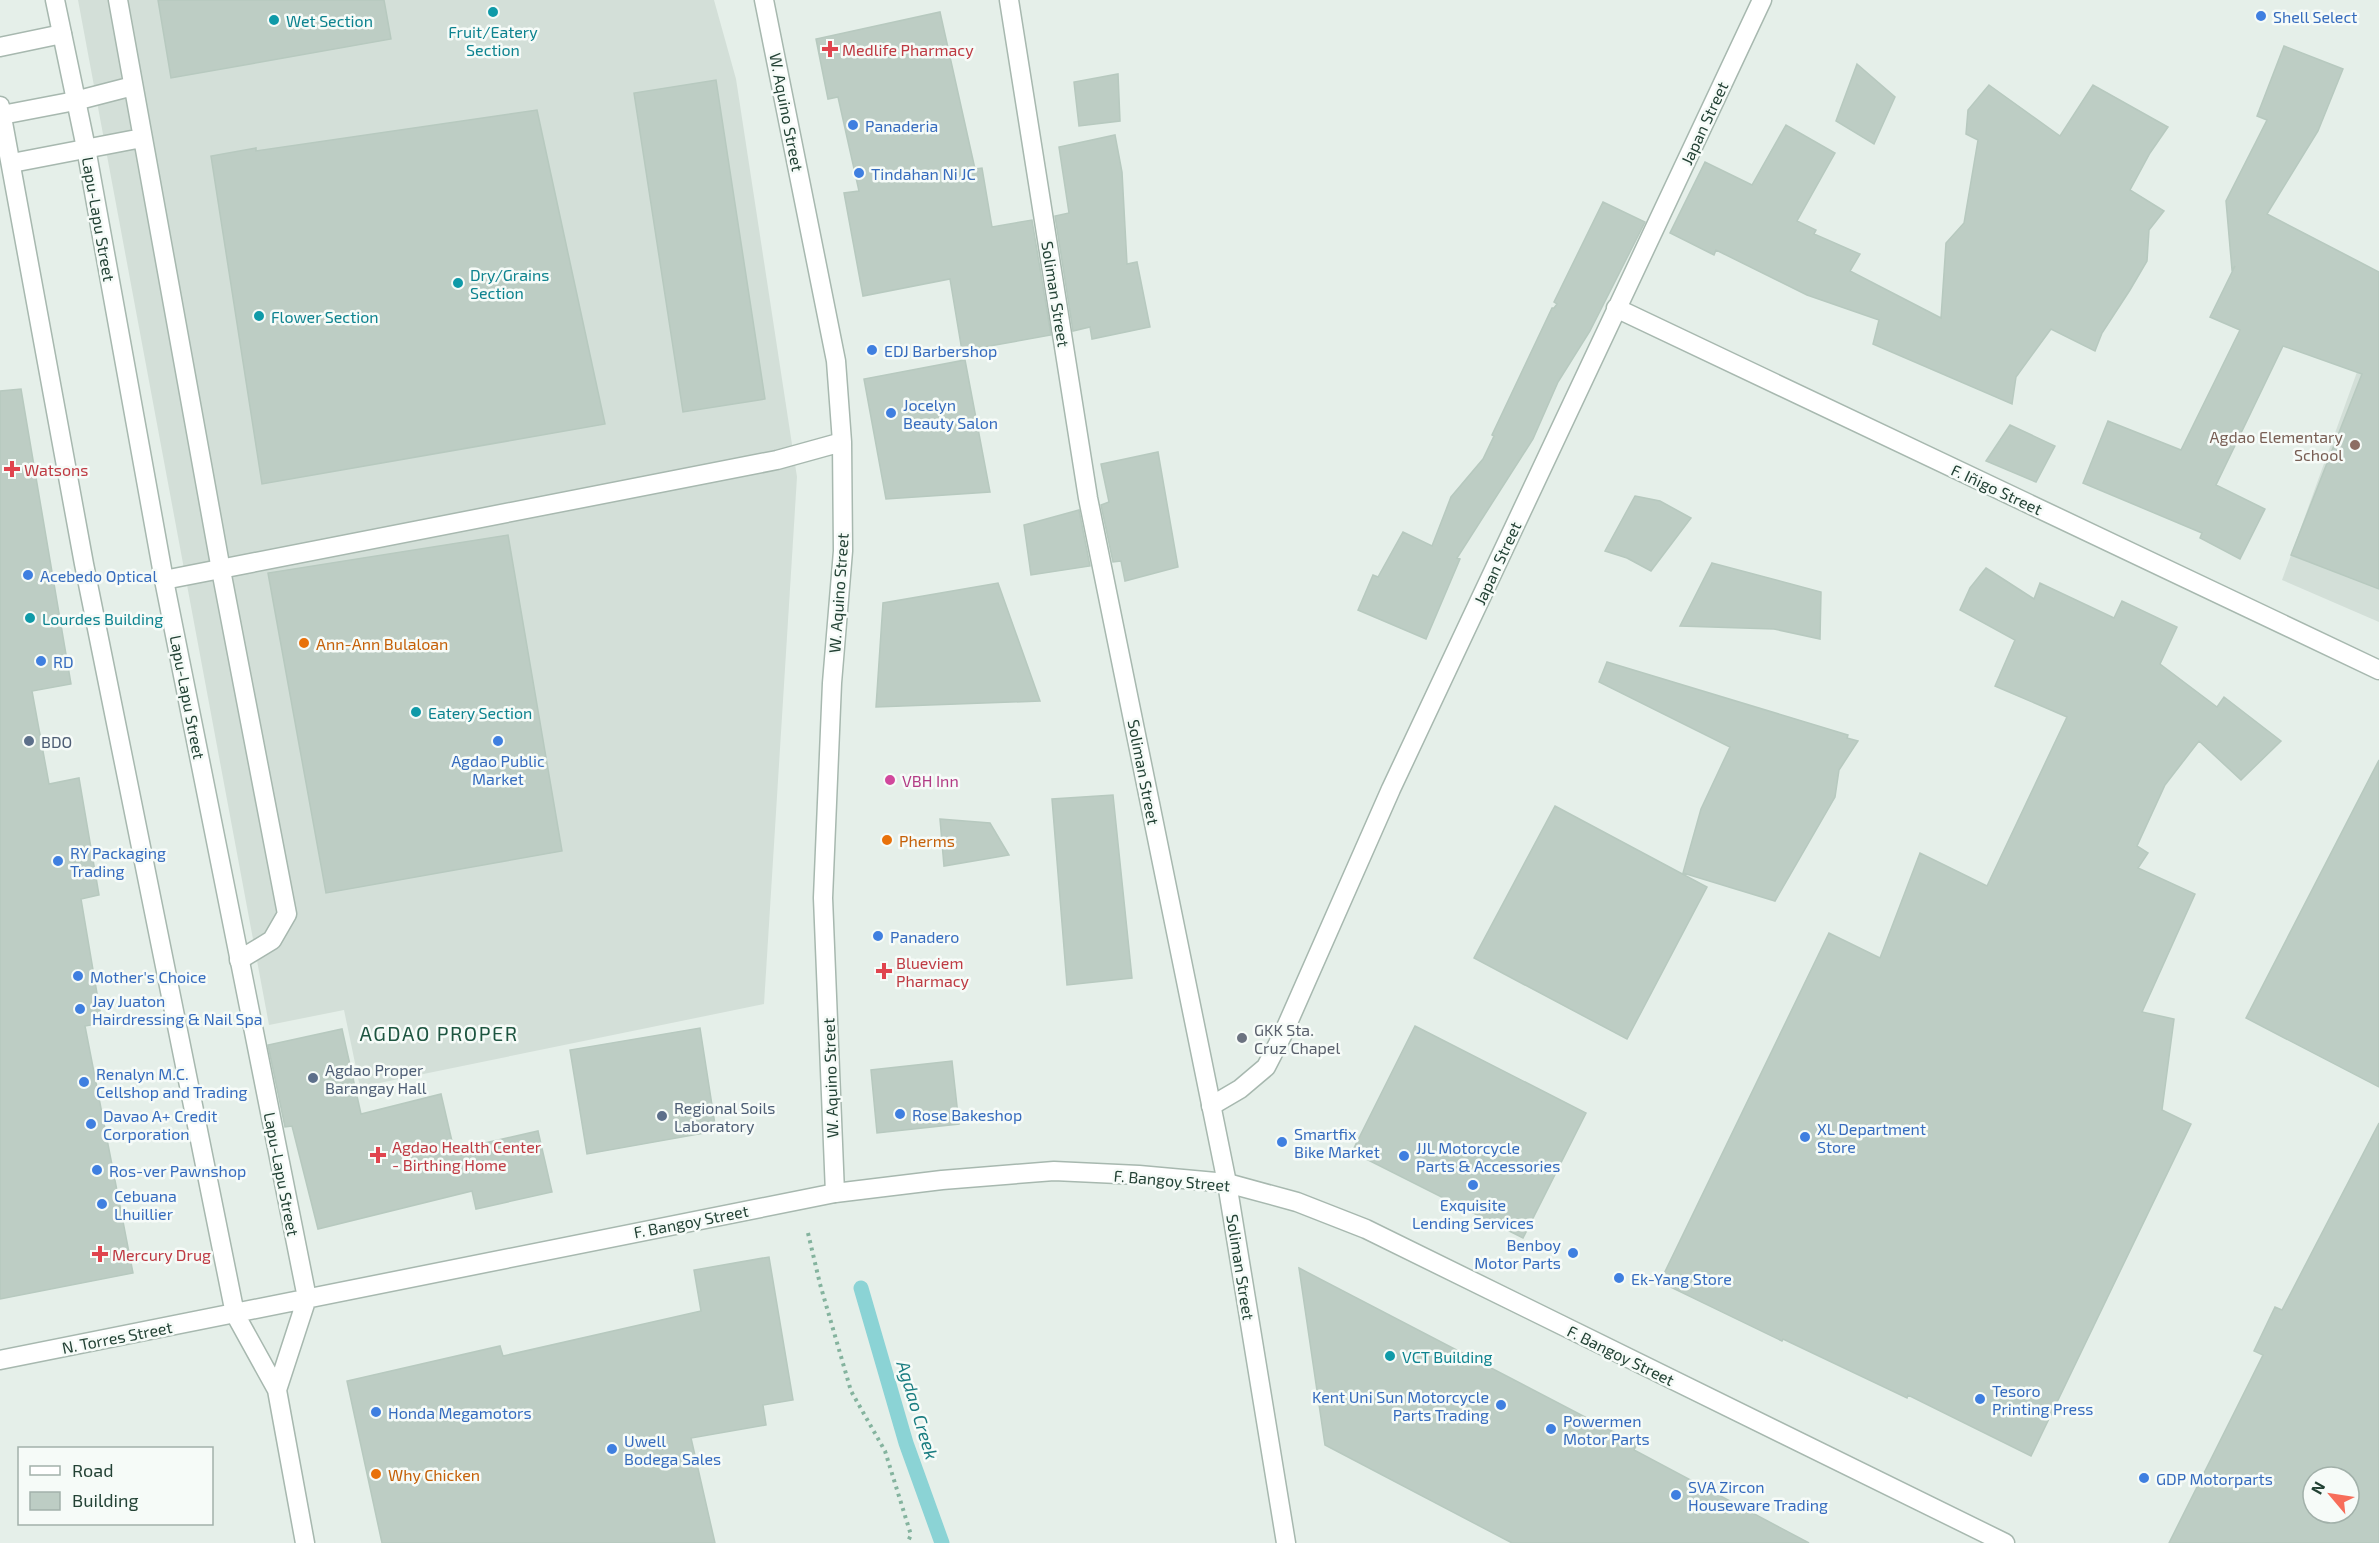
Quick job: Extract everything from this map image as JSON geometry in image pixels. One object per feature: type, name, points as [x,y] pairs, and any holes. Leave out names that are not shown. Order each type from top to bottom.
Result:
[{"type":"street","name":"Lapu-Lapu Street","points":[[55,0],[86,148],[164,580],[307,1298],[277,1390]]},
{"type":"street","points":[[118,0],[221,570],[287,914],[273,940],[239,960]]},
{"type":"street","name":"W. Aquino Street","points":[[764,0],[836,362],[842,442],[843,551],[832,683],[823,898],[835,1193]]},
{"type":"street","name":"Soliman Street","points":[[1009,0],[1088,498],[1227,1183],[1286,1543]]},
{"type":"street","name":"Japan Street","points":[[1211,1106],[1240,1089],[1266,1067],[1391,789],[1762,0]]},
{"type":"street","points":[[0,47],[62,34]]},
{"type":"street","points":[[1,110],[75,100],[133,86]]},
{"type":"street","name":"Lapu-Lapu Street","points":[[1,110],[84,564],[235,1314],[277,1390],[305,1543]]},
{"type":"street","points":[[12,163],[142,138]]},
{"type":"street","name":"F. Iñigo Street","points":[[1616,308],[2379,670]]},
{"type":"street","points":[[164,580],[777,460],[842,442]]},
{"type":"street","name":"F. Bangoy Street","points":[[235,1314],[835,1193],[942,1180],[1054,1171],[1139,1175],[1227,1183],[1297,1202],[1366,1229],[2005,1543]]},
{"type":"street","name":"N. Torres Street","points":[[0,1360],[235,1314]]},
{"type":"path","points":[[800,1200],[820,1284],[851,1391],[885,1451],[911,1535],[907,1543]]},
{"type":"shaded area","name":"Agdao Public Market","points":[[78,0],[714,0],[736,79],[797,477],[764,1004],[360,1087],[344,1010],[269,1025]]},
{"type":"shaded area","name":"Agdao Elementary School","points":[[2379,311],[2379,622],[2282,580]]},
{"type":"building","name":"Wet Section","points":[[158,0],[384,0],[391,39],[171,78]]},
{"type":"building","points":[[940,12],[975,169],[982,168],[992,227],[1032,220],[1051,335],[962,351],[950,279],[863,296],[844,193],[859,191],[838,97],[828,99],[816,39]]},
{"type":"building","points":[[2284,46],[2343,69],[2318,131],[2267,214],[2379,272],[2379,589],[2291,555],[2362,374],[2283,346],[2216,485],[2265,509],[2240,559],[2200,538],[2202,533],[2083,483],[2108,421],[2181,450],[2240,330],[2210,317],[2235,266],[2232,270],[2226,201],[2267,120],[2257,116]]},
{"type":"building","points":[[1857,64],[1895,97],[1874,144],[1836,121]]},
{"type":"building","points":[[1118,74],[1120,121],[1079,126],[1074,82]]},
{"type":"building","points":[[716,80],[765,399],[683,412],[634,93]]},
{"type":"building","points":[[1989,85],[2060,136],[2093,85],[2168,127],[2150,153],[2130,190],[2164,211],[2149,230],[2147,261],[2102,333],[2095,351],[2051,329],[2016,377],[2012,404],[1873,344],[1879,320],[1807,295],[1716,250],[1714,255],[1670,233],[1705,162],[1752,185],[1786,125],[1835,153],[1797,221],[1816,230],[1814,234],[1860,254],[1850,271],[1941,318],[1946,243],[1964,223],[1978,140],[1966,134],[1968,110]]},
{"type":"building","name":"Dry/Grains Section","points":[[537,110],[605,424],[262,484],[211,156]]},
{"type":"building","points":[[1115,135],[1122,172],[1127,264],[1137,262],[1150,327],[1092,339],[1090,327],[1073,331],[1055,216],[1069,213],[1059,147]]},
{"type":"building","points":[[1603,202],[1645,222],[1590,331],[1558,382],[1533,439],[1457,558],[1460,559],[1426,639],[1358,610],[1373,575],[1378,577],[1403,532],[1432,546],[1451,497],[1483,459],[1552,308],[1557,304],[1554,302]]},
{"type":"building","points":[[965,360],[990,492],[886,499],[864,379]]},
{"type":"building","points":[[21,389],[71,684],[32,691],[49,784],[79,778],[99,895],[81,899],[102,1023],[85,1026],[133,1273],[0,1299],[0,391]]},
{"type":"building","points":[[2010,425],[2055,446],[2036,482],[1986,461]]},
{"type":"building","points":[[1158,452],[1178,567],[1125,581],[1121,561],[1113,562],[1101,505],[1109,502],[1101,464]]},
{"type":"building","points":[[1635,496],[1660,501],[1691,518],[1651,571],[1627,558],[1605,551]]},
{"type":"building","points":[[1079,510],[1090,566],[1031,575],[1024,525]]},
{"type":"building","name":"Eatery Section","points":[[508,535],[562,851],[326,893],[268,573]]},
{"type":"building","points":[[1712,563],[1821,592],[1820,639],[1774,629],[1680,626]]},
{"type":"building","points":[[1986,568],[2034,599],[2040,583],[2114,618],[2122,601],[2177,627],[2160,664],[2217,707],[2224,697],[2281,741],[2241,780],[2199,741],[2165,785],[2137,846],[2148,853],[2138,868],[2195,894],[2142,1012],[2174,1019],[2162,1110],[2191,1124],[2031,1456],[1908,1395],[1907,1398],[1660,1282],[1829,933],[1880,958],[1920,853],[1987,886],[2067,717],[1995,686],[2015,640],[1960,610],[1970,588]]},
{"type":"building","points":[[998,583],[1040,701],[876,707],[883,603]]},
{"type":"building","points":[[1607,662],[1848,735],[1847,738],[1858,741],[1839,770],[1835,797],[1775,901],[1683,873],[1701,809],[1730,747],[1599,682]]},
{"type":"building","points":[[2379,760],[2379,1087],[2246,1018]]},
{"type":"building","points":[[1113,795],[1132,978],[1067,985],[1052,799]]},
{"type":"building","points":[[1555,806],[1707,887],[1627,1039],[1474,958]]},
{"type":"building","points":[[940,819],[990,823],[1009,855],[944,866]]},
{"type":"building","points":[[1415,1026],[1586,1113],[1523,1238],[1352,1152]]},
{"type":"building","points":[[700,1028],[716,1131],[587,1154],[570,1050]]},
{"type":"building","points":[[342,1029],[361,1114],[441,1094],[454,1150],[538,1131],[552,1192],[476,1209],[472,1191],[318,1229],[292,1126],[285,1127],[268,1045]]},
{"type":"building","points":[[952,1061],[959,1124],[877,1133],[871,1070]]},
{"type":"building","points":[[2379,1123],[2379,1543],[2169,1543],[2263,1355],[2254,1351],[2275,1307],[2282,1310]]},
{"type":"building","points":[[769,1257],[793,1400],[763,1405],[766,1425],[691,1438],[715,1543],[382,1543],[347,1381],[500,1346],[503,1356],[701,1311],[694,1270]]},
{"type":"building","name":"VCT Building","points":[[1299,1268],[1637,1444],[1634,1450],[1809,1543],[1512,1543],[1325,1445]]},
{"type":"waterway","name":"Agdao Creek","points":[[861,1288],[906,1443],[942,1543]]},
{"type":"place","name":"Fruit/Eatery Section","points":[[493,12]]},
{"type":"place","name":"Shell Select","points":[[2261,16]]},
{"type":"place","name":"Wet Section","points":[[274,20]]},
{"type":"place","name":"Medlife Pharmacy","points":[[830,49]]},
{"type":"place","name":"Panaderia","points":[[853,125]]},
{"type":"place","name":"Tindahan Ni JC","points":[[859,173]]},
{"type":"place","name":"Dry/Grains Section","points":[[458,283]]},
{"type":"place","name":"Flower Section","points":[[259,316]]},
{"type":"place","name":"EDJ Barbershop","points":[[872,350]]},
{"type":"place","name":"Jocelyn Beauty Salon","points":[[891,413]]},
{"type":"place","name":"Agdao Elementary School","points":[[2355,445]]},
{"type":"place","name":"Watsons","points":[[12,469]]},
{"type":"place","name":"Acebedo Optical","points":[[28,575]]},
{"type":"place","name":"Lourdes Building","points":[[30,618]]},
{"type":"place","name":"Ann-Ann Bulaloan","points":[[304,643]]},
{"type":"place","name":"RD","points":[[41,661]]},
{"type":"place","name":"Eatery Section","points":[[416,712]]},
{"type":"place","name":"BDO","points":[[29,741]]},
{"type":"place","name":"Agdao Public Market","points":[[498,741]]},
{"type":"place","name":"VBH Inn","points":[[890,780]]},
{"type":"place","name":"Pherms","points":[[887,840]]},
{"type":"place","name":"RY Packaging Trading","points":[[58,861]]},
{"type":"place","name":"Panadero","points":[[878,936]]},
{"type":"place","name":"Blueviem Pharmacy","points":[[884,971]]},
{"type":"place","name":"Mother's Choice","points":[[78,976]]},
{"type":"place","name":"Jay Juaton Hairdressing & Nail Spa","points":[[80,1009]]},
{"type":"place","name":"GKK Sta. Cruz Chapel","points":[[1242,1038]]},
{"type":"place","name":"Agdao Proper Barangay Hall","points":[[313,1078]]},
{"type":"place","name":"Renalyn M.C. Cellshop and Trading","points":[[84,1082]]},
{"type":"place","name":"Rose Bakeshop","points":[[900,1114]]},
{"type":"place","name":"Regional Soils Laboratory","points":[[662,1116]]},
{"type":"place","name":"Davao A+ Credit Corporation","points":[[91,1124]]},
{"type":"place","name":"XL Department Store","points":[[1805,1137]]},
{"type":"place","name":"Smartfix Bike Market","points":[[1282,1142]]},
{"type":"place","name":"Agdao Health Center - Birthing Home","points":[[378,1155]]},
{"type":"place","name":"JJL Motorcycle Parts & Accessories","points":[[1404,1156]]},
{"type":"place","name":"Ros-ver Pawnshop","points":[[97,1170]]},
{"type":"place","name":"Exquisite Lending Services","points":[[1473,1185]]},
{"type":"place","name":"Cebuana Lhuillier","points":[[102,1204]]},
{"type":"place","name":"Benboy Motor Parts","points":[[1573,1253]]},
{"type":"place","name":"Mercury Drug","points":[[100,1254]]},
{"type":"place","name":"Ek-Yang Store","points":[[1619,1278]]},
{"type":"place","name":"VCT Building","points":[[1390,1356]]},
{"type":"place","name":"Tesoro Printing Press","points":[[1980,1399]]},
{"type":"place","name":"Kent Uni Sun Motorcycle Parts Trading","points":[[1501,1405]]},
{"type":"place","name":"Honda Megamotors","points":[[376,1412]]},
{"type":"place","name":"Powermen Motor Parts","points":[[1551,1429]]},
{"type":"place","name":"Uwell Bodega Sales","points":[[612,1449]]},
{"type":"place","name":"Why Chicken","points":[[376,1474]]},
{"type":"place","name":"GDP Motorparts","points":[[2144,1478]]},
{"type":"place","name":"SVA Zircon Houseware Trading","points":[[1676,1495]]},
{"type":"district","name":"AGDAO PROPER","points":[[439,1033]]}]
